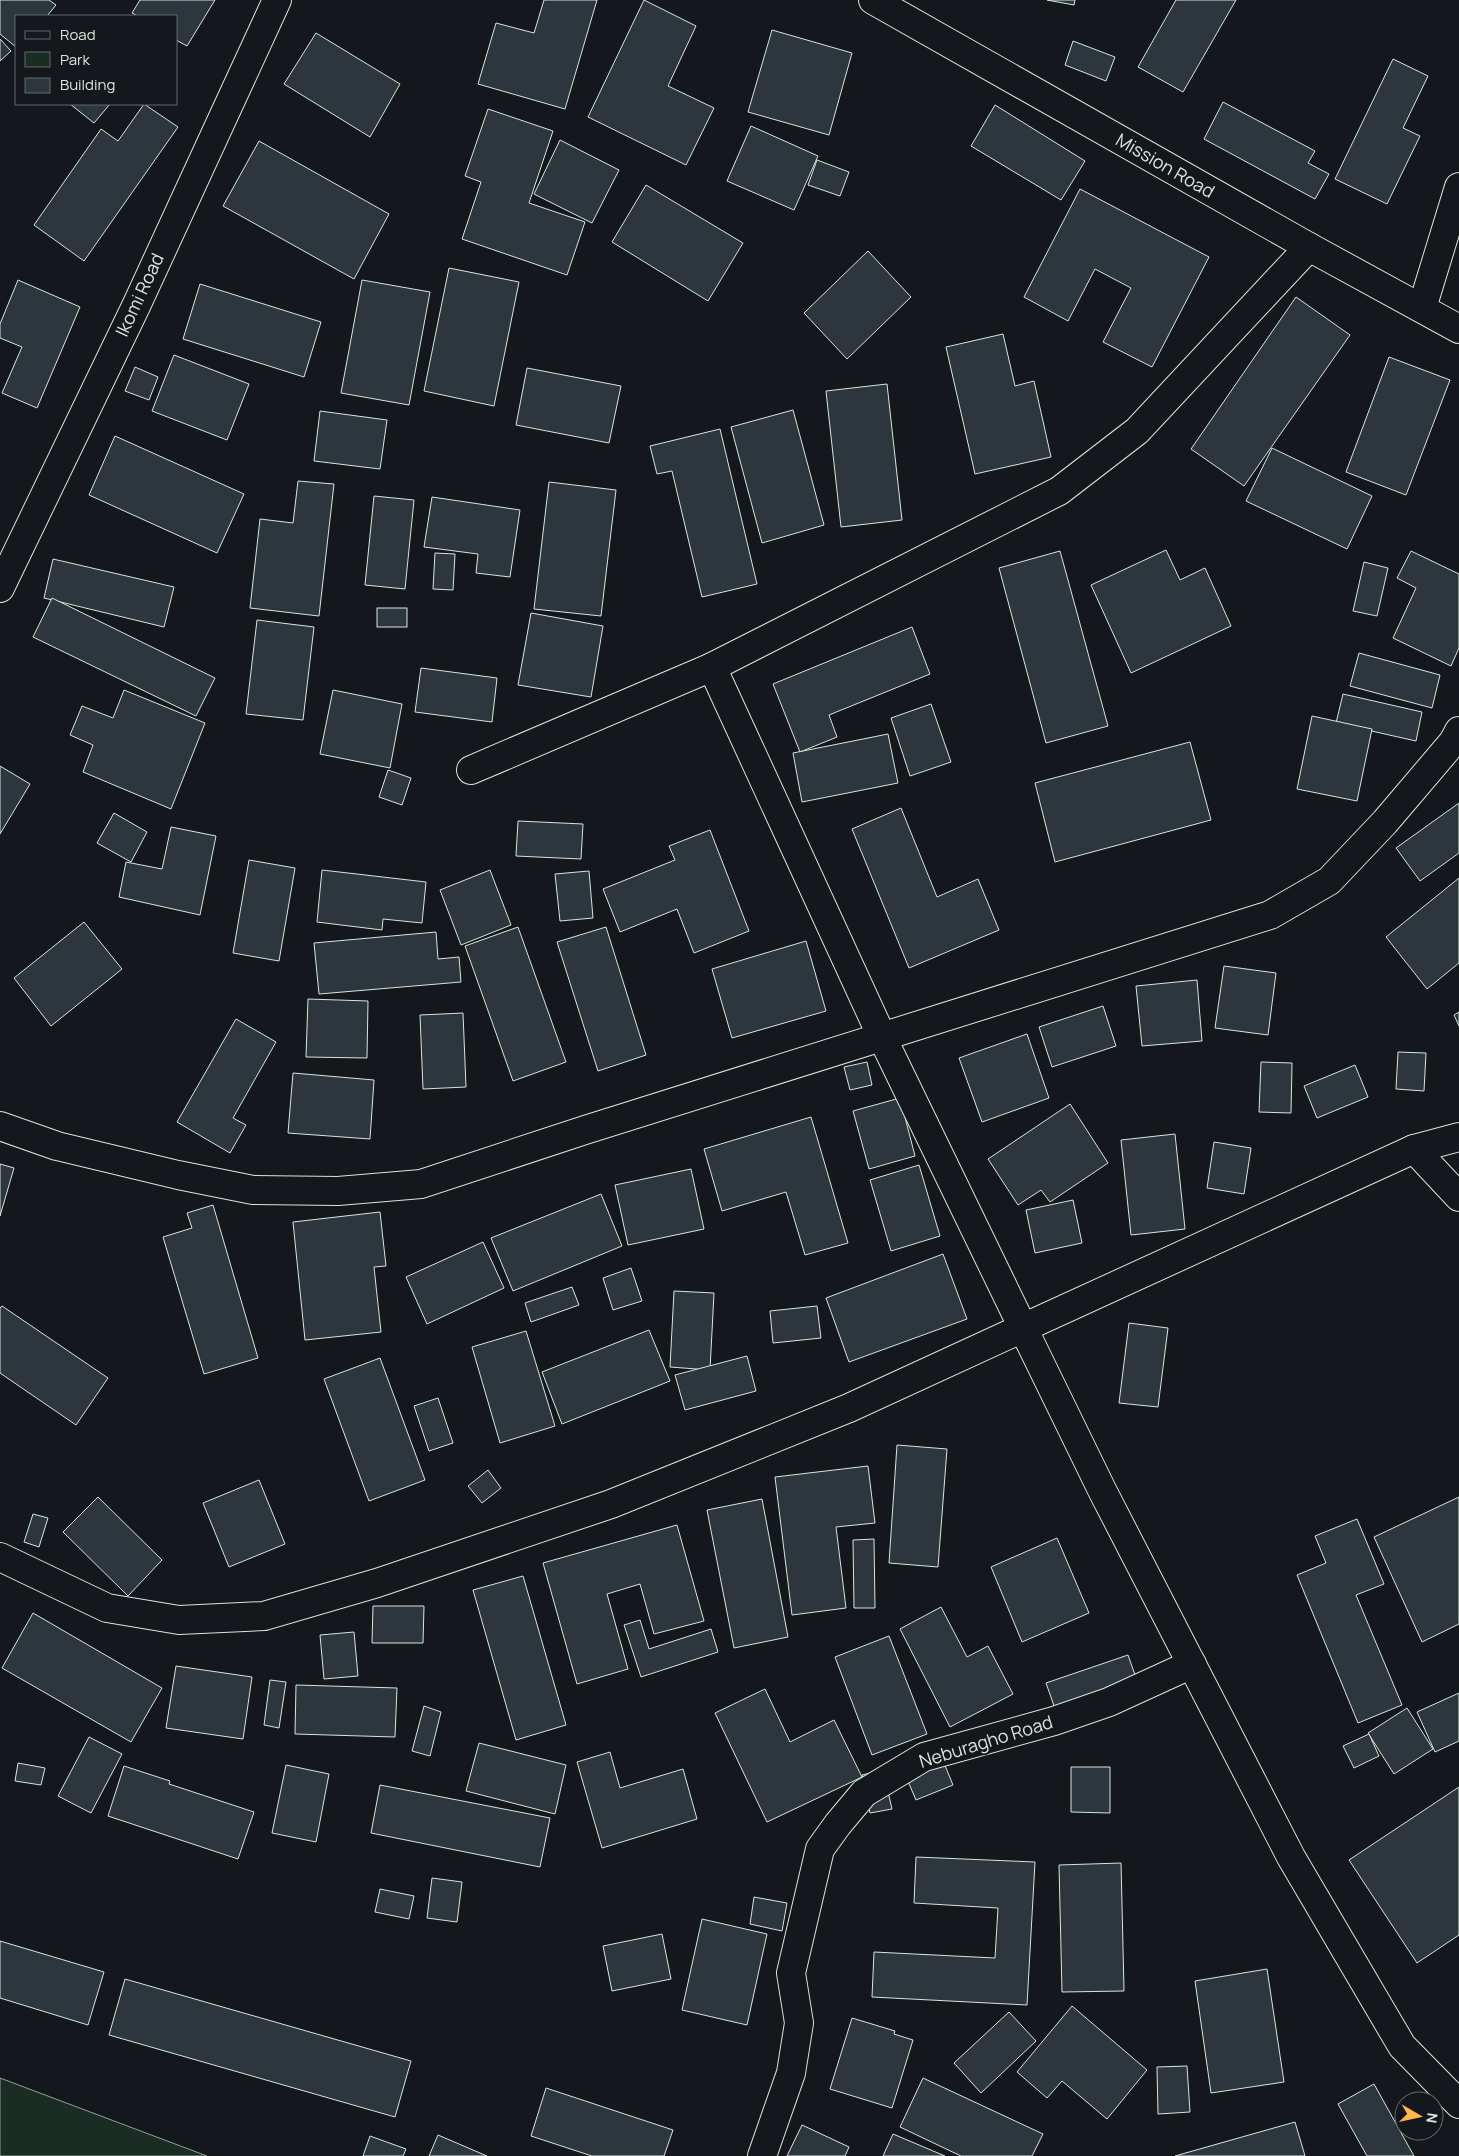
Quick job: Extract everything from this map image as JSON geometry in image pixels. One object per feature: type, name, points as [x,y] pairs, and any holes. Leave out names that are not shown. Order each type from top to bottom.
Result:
[{"type":"street","name":"Ikomi Road","points":[[0,588],[136,304],[277,0]]},
{"type":"street","name":"Mission Road","points":[[873,0],[1309,247],[1459,329]]},
{"type":"street","points":[[1422,308],[1459,187]]},
{"type":"street","points":[[471,770],[712,667],[1059,491],[1137,430],[1309,247]]},
{"type":"street","points":[[712,667],[882,1037],[1023,1328],[1102,1490],[1291,1857],[1402,2046],[1459,2104]]},
{"type":"street","points":[[0,1126],[57,1146],[178,1175],[253,1190],[338,1191],[421,1184],[585,1130],[1270,915],[1328,881],[1385,822],[1453,742],[1459,731]]},
{"type":"street","points":[[0,1557],[107,1608],[179,1620],[264,1616],[377,1583],[611,1504],[849,1408],[1414,1149],[1459,1137]]},
{"type":"street","points":[[1414,1149],[1459,1197]]},
{"type":"street","name":"Neburagho Road","points":[[762,2156],[791,2073],[799,2023],[791,1973],[820,1849],[864,1793],[924,1757],[1064,1718],[1109,1702],[1192,1664]]},
{"type":"green space","points":[[0,2078],[207,2156],[0,2156]]},
{"type":"building","points":[[0,0],[49,0],[56,5],[48,15],[15,15],[15,46],[0,34]]},
{"type":"building","points":[[140,0],[215,0],[187,46],[178,41],[178,15],[136,15],[132,13]]},
{"type":"building","points":[[544,0],[597,0],[565,109],[478,84],[496,23],[534,33]]},
{"type":"building","points":[[644,0],[696,26],[668,86],[714,108],[686,165],[588,117]]},
{"type":"building","points":[[1047,0],[1075,0],[1074,5]]},
{"type":"building","points":[[1176,0],[1236,0],[1183,92],[1138,67]]},
{"type":"building","points":[[772,30],[852,53],[829,135],[748,112]]},
{"type":"building","points":[[316,33],[400,84],[370,137],[284,84]]},
{"type":"building","points":[[0,39],[11,51],[0,61]]},
{"type":"building","points":[[1073,41],[1115,57],[1106,81],[1065,65]]},
{"type":"building","points":[[1393,59],[1428,76],[1403,128],[1420,136],[1387,204],[1335,179]]},
{"type":"building","points":[[1223,102],[1315,151],[1308,163],[1329,174],[1315,199],[1204,139]]},
{"type":"building","points":[[71,105],[109,105],[94,123]]},
{"type":"building","points":[[143,105],[178,127],[84,261],[34,225],[101,129],[118,141]]},
{"type":"building","points":[[995,105],[1085,161],[1061,200],[971,146]]},
{"type":"building","points":[[488,109],[553,131],[529,203],[585,222],[567,275],[462,239],[481,182],[465,176]]},
{"type":"building","points":[[751,126],[818,156],[794,210],[727,181]]},
{"type":"building","points":[[560,140],[619,170],[592,223],[534,194]]},
{"type":"building","points":[[259,141],[389,214],[354,279],[223,206]]},
{"type":"building","points":[[817,160],[849,172],[840,196],[808,185]]},
{"type":"building","points":[[646,185],[743,243],[708,301],[612,242]]},
{"type":"building","points":[[1080,189],[1209,257],[1152,367],[1103,342],[1131,288],[1095,269],[1068,321],[1024,297]]},
{"type":"building","points":[[868,251],[911,297],[847,359],[804,313]]},
{"type":"building","points":[[449,268],[519,282],[494,406],[424,391]]},
{"type":"building","points":[[18,280],[80,307],[37,408],[2,393],[22,347],[0,338],[0,324]]},
{"type":"building","points":[[362,280],[430,292],[409,405],[341,393]]},
{"type":"building","points":[[200,284],[321,322],[304,377],[183,339]]},
{"type":"building","points":[[1296,297],[1350,335],[1244,486],[1191,449]]},
{"type":"building","points":[[1003,334],[1015,386],[1034,381],[1051,457],[975,474],[946,347]]},
{"type":"building","points":[[174,355],[249,384],[227,440],[152,411]]},
{"type":"building","points":[[1389,357],[1450,380],[1406,495],[1346,472]]},
{"type":"building","points":[[135,367],[158,377],[149,400],[125,391]]},
{"type":"building","points":[[527,368],[621,386],[609,443],[516,425]]},
{"type":"building","points":[[887,384],[902,520],[841,527],[826,391]]},
{"type":"building","points":[[793,410],[824,525],[762,543],[731,427]]},
{"type":"building","points":[[320,411],[387,420],[380,469],[314,461]]},
{"type":"building","points":[[720,429],[757,584],[702,597],[672,471],[657,474],[650,446]]},
{"type":"building","points":[[115,436],[244,494],[217,553],[89,495]]},
{"type":"building","points":[[1272,448],[1372,496],[1347,549],[1246,501]]},
{"type":"building","points":[[298,481],[334,484],[319,616],[250,608],[260,519],[293,523]]},
{"type":"building","points":[[549,482],[616,490],[601,616],[534,609]]},
{"type":"building","points":[[374,496],[414,500],[405,589],[365,585]]},
{"type":"building","points":[[432,497],[520,510],[510,577],[476,573],[478,554],[424,547]]},
{"type":"building","points":[[1166,550],[1180,580],[1205,568],[1231,626],[1131,673],[1091,585]]},
{"type":"building","points":[[1060,551],[1108,726],[1046,743],[999,568]]},
{"type":"building","points":[[1411,551],[1459,574],[1459,648],[1451,666],[1393,638],[1416,588],[1397,578]]},
{"type":"building","points":[[435,553],[455,554],[453,590],[433,589]]},
{"type":"building","points":[[53,559],[174,587],[164,627],[44,598]]},
{"type":"building","points":[[1364,562],[1388,568],[1377,616],[1353,611]]},
{"type":"building","points":[[52,598],[215,678],[196,716],[33,637]]},
{"type":"building","points":[[377,608],[407,608],[407,627],[377,627]]},
{"type":"building","points":[[531,613],[603,626],[591,697],[518,685]]},
{"type":"building","points":[[257,620],[314,627],[303,720],[246,714]]},
{"type":"building","points":[[912,627],[930,674],[829,715],[837,737],[800,752],[773,684]]},
{"type":"building","points":[[1359,653],[1440,675],[1432,708],[1350,686]]},
{"type":"building","points":[[421,668],[497,678],[492,722],[415,712]]},
{"type":"building","points":[[124,690],[205,723],[171,809],[83,772],[93,745],[70,735],[82,706],[113,718]]},
{"type":"building","points":[[333,690],[402,704],[390,768],[320,754]]},
{"type":"building","points":[[1343,694],[1422,712],[1416,741],[1336,723]]},
{"type":"building","points":[[931,704],[951,762],[910,776],[891,718]]},
{"type":"building","points":[[1312,716],[1372,729],[1357,801],[1297,789]]},
{"type":"building","points":[[888,734],[898,783],[802,802],[793,753]]},
{"type":"building","points":[[1190,742],[1211,820],[1055,862],[1035,783]]},
{"type":"building","points":[[0,766],[30,784],[0,834]]},
{"type":"building","points":[[388,770],[411,778],[402,805],[379,797]]},
{"type":"building","points":[[1459,803],[1459,853],[1420,881],[1396,848]]},
{"type":"building","points":[[901,808],[937,897],[978,879],[999,930],[909,968],[852,829]]},
{"type":"building","points":[[114,813],[147,832],[131,862],[97,843]]},
{"type":"building","points":[[518,821],[583,824],[581,859],[516,856]]},
{"type":"building","points":[[171,827],[216,836],[200,915],[119,897],[126,862],[162,869]]},
{"type":"building","points":[[710,830],[749,931],[694,953],[677,909],[620,932],[603,889],[675,860],[669,846]]},
{"type":"building","points":[[249,860],[295,868],[279,961],[233,953]]},
{"type":"building","points":[[322,870],[426,882],[422,923],[383,919],[382,930],[317,922]]},
{"type":"building","points":[[490,870],[511,925],[461,945],[440,890]]},
{"type":"building","points":[[589,871],[593,918],[560,921],[555,874]]},
{"type":"building","points":[[1459,878],[1459,963],[1427,989],[1386,937]]},
{"type":"building","points":[[84,922],[122,969],[51,1026],[14,978]]},
{"type":"building","points":[[518,927],[566,1062],[513,1081],[465,946]]},
{"type":"building","points":[[606,927],[646,1055],[598,1071],[557,942]]},
{"type":"building","points":[[436,932],[438,959],[459,957],[461,982],[319,994],[314,943]]},
{"type":"building","points":[[806,941],[826,1011],[732,1038],[712,969]]},
{"type":"building","points":[[1224,966],[1276,973],[1268,1035],[1215,1028]]},
{"type":"building","points":[[1197,980],[1202,1041],[1142,1046],[1136,986]]},
{"type":"building","points":[[308,999],[368,1001],[367,1058],[306,1057]]},
{"type":"building","points":[[1103,1006],[1116,1046],[1052,1067],[1039,1027]]},
{"type":"building","points":[[1459,1012],[1459,1026],[1454,1015]]},
{"type":"building","points":[[463,1013],[466,1087],[423,1089],[420,1015]]},
{"type":"building","points":[[236,1019],[276,1042],[233,1118],[246,1125],[230,1153],[177,1122]]},
{"type":"building","points":[[1027,1034],[1049,1098],[982,1122],[959,1058]]},
{"type":"building","points":[[1398,1052],[1426,1053],[1424,1091],[1396,1089]]},
{"type":"building","points":[[867,1062],[872,1085],[850,1090],[844,1067]]},
{"type":"building","points":[[1261,1062],[1292,1063],[1291,1113],[1259,1112]]},
{"type":"building","points":[[1355,1065],[1368,1097],[1317,1118],[1304,1086]]},
{"type":"building","points":[[293,1073],[374,1080],[370,1139],[288,1133]]},
{"type":"building","points":[[900,1098],[915,1156],[869,1169],[853,1111]]},
{"type":"building","points":[[1070,1104],[1108,1163],[1050,1202],[1041,1190],[1018,1205],[988,1159]]},
{"type":"building","points":[[811,1117],[848,1243],[805,1255],[786,1192],[722,1211],[704,1149]]},
{"type":"building","points":[[1175,1134],[1185,1229],[1131,1235],[1121,1140]]},
{"type":"building","points":[[1214,1142],[1251,1148],[1244,1194],[1207,1188]]},
{"type":"building","points":[[0,1164],[14,1168],[0,1216]]},
{"type":"building","points":[[919,1165],[940,1236],[891,1251],[870,1180]]},
{"type":"building","points":[[691,1169],[704,1229],[628,1245],[615,1185]]},
{"type":"building","points":[[601,1194],[622,1246],[513,1291],[491,1238]]},
{"type":"building","points":[[1073,1200],[1082,1243],[1035,1253],[1026,1210]]},
{"type":"building","points":[[213,1205],[258,1358],[204,1374],[163,1237],[192,1228],[187,1213]]},
{"type":"building","points":[[380,1212],[386,1266],[374,1267],[381,1332],[305,1340],[293,1222]]},
{"type":"building","points":[[483,1242],[504,1288],[427,1324],[406,1277]]},
{"type":"building","points":[[943,1254],[967,1319],[849,1362],[826,1298]]},
{"type":"building","points":[[631,1268],[642,1301],[613,1310],[603,1278]]},
{"type":"building","points":[[572,1287],[579,1305],[531,1322],[525,1303]]},
{"type":"building","points":[[674,1291],[714,1293],[710,1370],[670,1367]]},
{"type":"building","points":[[2,1306],[108,1378],[76,1425],[0,1373],[0,1308]]},
{"type":"building","points":[[817,1306],[821,1338],[773,1343],[770,1311]]},
{"type":"building","points":[[1129,1323],[1168,1328],[1158,1407],[1119,1403]]},
{"type":"building","points":[[649,1330],[670,1381],[562,1424],[542,1372]]},
{"type":"building","points":[[526,1331],[555,1426],[500,1443],[472,1347]]},
{"type":"building","points":[[747,1356],[756,1391],[685,1410],[675,1375]]},
{"type":"building","points":[[380,1358],[425,1480],[369,1501],[324,1379]]},
{"type":"building","points":[[438,1398],[453,1443],[429,1451],[414,1406]]},
{"type":"building","points":[[897,1445],[947,1449],[938,1567],[889,1563]]},
{"type":"building","points":[[868,1466],[875,1523],[836,1527],[846,1608],[792,1615],[775,1477]]},
{"type":"building","points":[[488,1470],[501,1488],[482,1503],[468,1486]]},
{"type":"building","points":[[259,1480],[285,1544],[229,1567],[203,1503]]},
{"type":"building","points":[[98,1497],[162,1560],[128,1596],[63,1532]]},
{"type":"building","points":[[1459,1497],[1459,1624],[1422,1642],[1374,1537]]},
{"type":"building","points":[[762,1499],[788,1637],[734,1648],[707,1510]]},
{"type":"building","points":[[33,1514],[48,1518],[39,1547],[24,1542]]},
{"type":"building","points":[[1357,1519],[1384,1584],[1356,1595],[1402,1705],[1358,1723],[1297,1575],[1326,1563],[1315,1536]]},
{"type":"building","points":[[677,1525],[704,1621],[654,1634],[640,1584],[607,1594],[628,1669],[577,1684],[543,1563]]},
{"type":"building","points":[[1057,1538],[1089,1613],[1022,1642],[991,1567]]},
{"type":"building","points":[[874,1539],[875,1608],[854,1608],[853,1540]]},
{"type":"building","points":[[523,1576],[566,1725],[516,1740],[473,1590]]},
{"type":"building","points":[[373,1606],[424,1606],[423,1643],[372,1643]]},
{"type":"building","points":[[941,1607],[967,1657],[988,1646],[1013,1694],[950,1727],[900,1629]]},
{"type":"building","points":[[33,1613],[162,1688],[131,1742],[2,1668]]},
{"type":"building","points":[[640,1620],[649,1649],[711,1629],[718,1652],[641,1677],[624,1625]]},
{"type":"building","points":[[354,1632],[358,1676],[324,1679],[320,1635]]},
{"type":"building","points":[[889,1636],[927,1734],[872,1755],[835,1657]]},
{"type":"building","points":[[1128,1655],[1141,1692],[1059,1720],[1046,1683]]},
{"type":"building","points":[[176,1666],[252,1677],[243,1739],[166,1728]]},
{"type":"building","points":[[270,1680],[286,1682],[279,1728],[264,1725]]},
{"type":"building","points":[[296,1685],[397,1688],[395,1737],[295,1734]]},
{"type":"building","points":[[765,1689],[790,1742],[834,1720],[862,1777],[767,1822],[715,1713]]},
{"type":"building","points":[[1459,1693],[1459,1741],[1435,1752],[1417,1712]]},
{"type":"building","points":[[424,1706],[441,1712],[430,1756],[412,1751]]},
{"type":"building","points":[[1407,1708],[1433,1749],[1394,1774],[1368,1733]]},
{"type":"building","points":[[1369,1734],[1379,1756],[1354,1768],[1343,1746]]},
{"type":"building","points":[[89,1737],[122,1754],[91,1813],[58,1796]]},
{"type":"building","points":[[479,1743],[566,1765],[555,1814],[466,1791]]},
{"type":"building","points":[[610,1752],[620,1788],[683,1769],[697,1819],[602,1848],[577,1762]]},
{"type":"building","points":[[18,1763],[45,1768],[41,1785],[15,1781]]},
{"type":"building","points":[[944,1763],[953,1785],[916,1800],[907,1779]]},
{"type":"building","points":[[286,1765],[329,1774],[316,1842],[272,1833]]},
{"type":"building","points":[[124,1766],[170,1781],[169,1784],[254,1812],[238,1859],[108,1816]]},
{"type":"building","points":[[1071,1767],[1110,1767],[1110,1813],[1071,1812]]},
{"type":"building","points":[[883,1770],[892,1809],[870,1813],[862,1775]]},
{"type":"building","points":[[380,1785],[550,1818],[540,1867],[371,1833]]},
{"type":"building","points":[[1459,1787],[1459,1935],[1417,1963],[1349,1860]]},
{"type":"building","points":[[916,1857],[1035,1862],[1027,2005],[872,1997],[874,1952],[995,1958],[998,1908],[914,1903]]},
{"type":"building","points":[[1121,1863],[1124,1991],[1062,1992],[1059,1865]]},
{"type":"building","points":[[432,1878],[462,1882],[457,1922],[427,1918]]},
{"type":"building","points":[[380,1889],[414,1896],[409,1919],[375,1912]]},
{"type":"building","points":[[754,1897],[787,1903],[782,1931],[750,1924]]},
{"type":"building","points":[[702,1919],[767,1934],[747,2025],[682,2010]]},
{"type":"building","points":[[662,1934],[671,1979],[612,1991],[603,1946]]},
{"type":"building","points":[[0,1941],[104,1972],[88,2025],[0,1998]]},
{"type":"building","points":[[1267,1969],[1284,2082],[1211,2093],[1195,1981]]},
{"type":"building","points":[[125,1979],[411,2061],[395,2117],[109,2035]]},
{"type":"building","points":[[1072,2006],[1147,2070],[1107,2119],[1062,2081],[1047,2098],[1017,2072]]},
{"type":"building","points":[[1009,2012],[1036,2041],[981,2093],[954,2063]]},
{"type":"building","points":[[852,2018],[895,2031],[894,2034],[913,2040],[892,2108],[830,2089]]},
{"type":"building","points":[[1187,2066],[1190,2112],[1158,2114],[1157,2067]]},
{"type":"building","points":[[923,2078],[1043,2134],[1032,2156],[961,2156],[900,2127]]},
{"type":"building","points":[[1374,2084],[1394,2120],[1394,2141],[1406,2141],[1414,2156],[1367,2156],[1338,2104]]},
{"type":"building","points":[[546,2088],[673,2130],[664,2156],[592,2156],[531,2136]]},
{"type":"building","points":[[1295,2122],[1305,2156],[1175,2156]]},
{"type":"building","points":[[802,2125],[849,2147],[845,2156],[787,2156]]},
{"type":"building","points":[[893,2134],[945,2156],[883,2156]]},
{"type":"building","points":[[438,2135],[487,2156],[429,2156]]},
{"type":"building","points":[[370,2136],[406,2149],[403,2156],[363,2156]]}]
